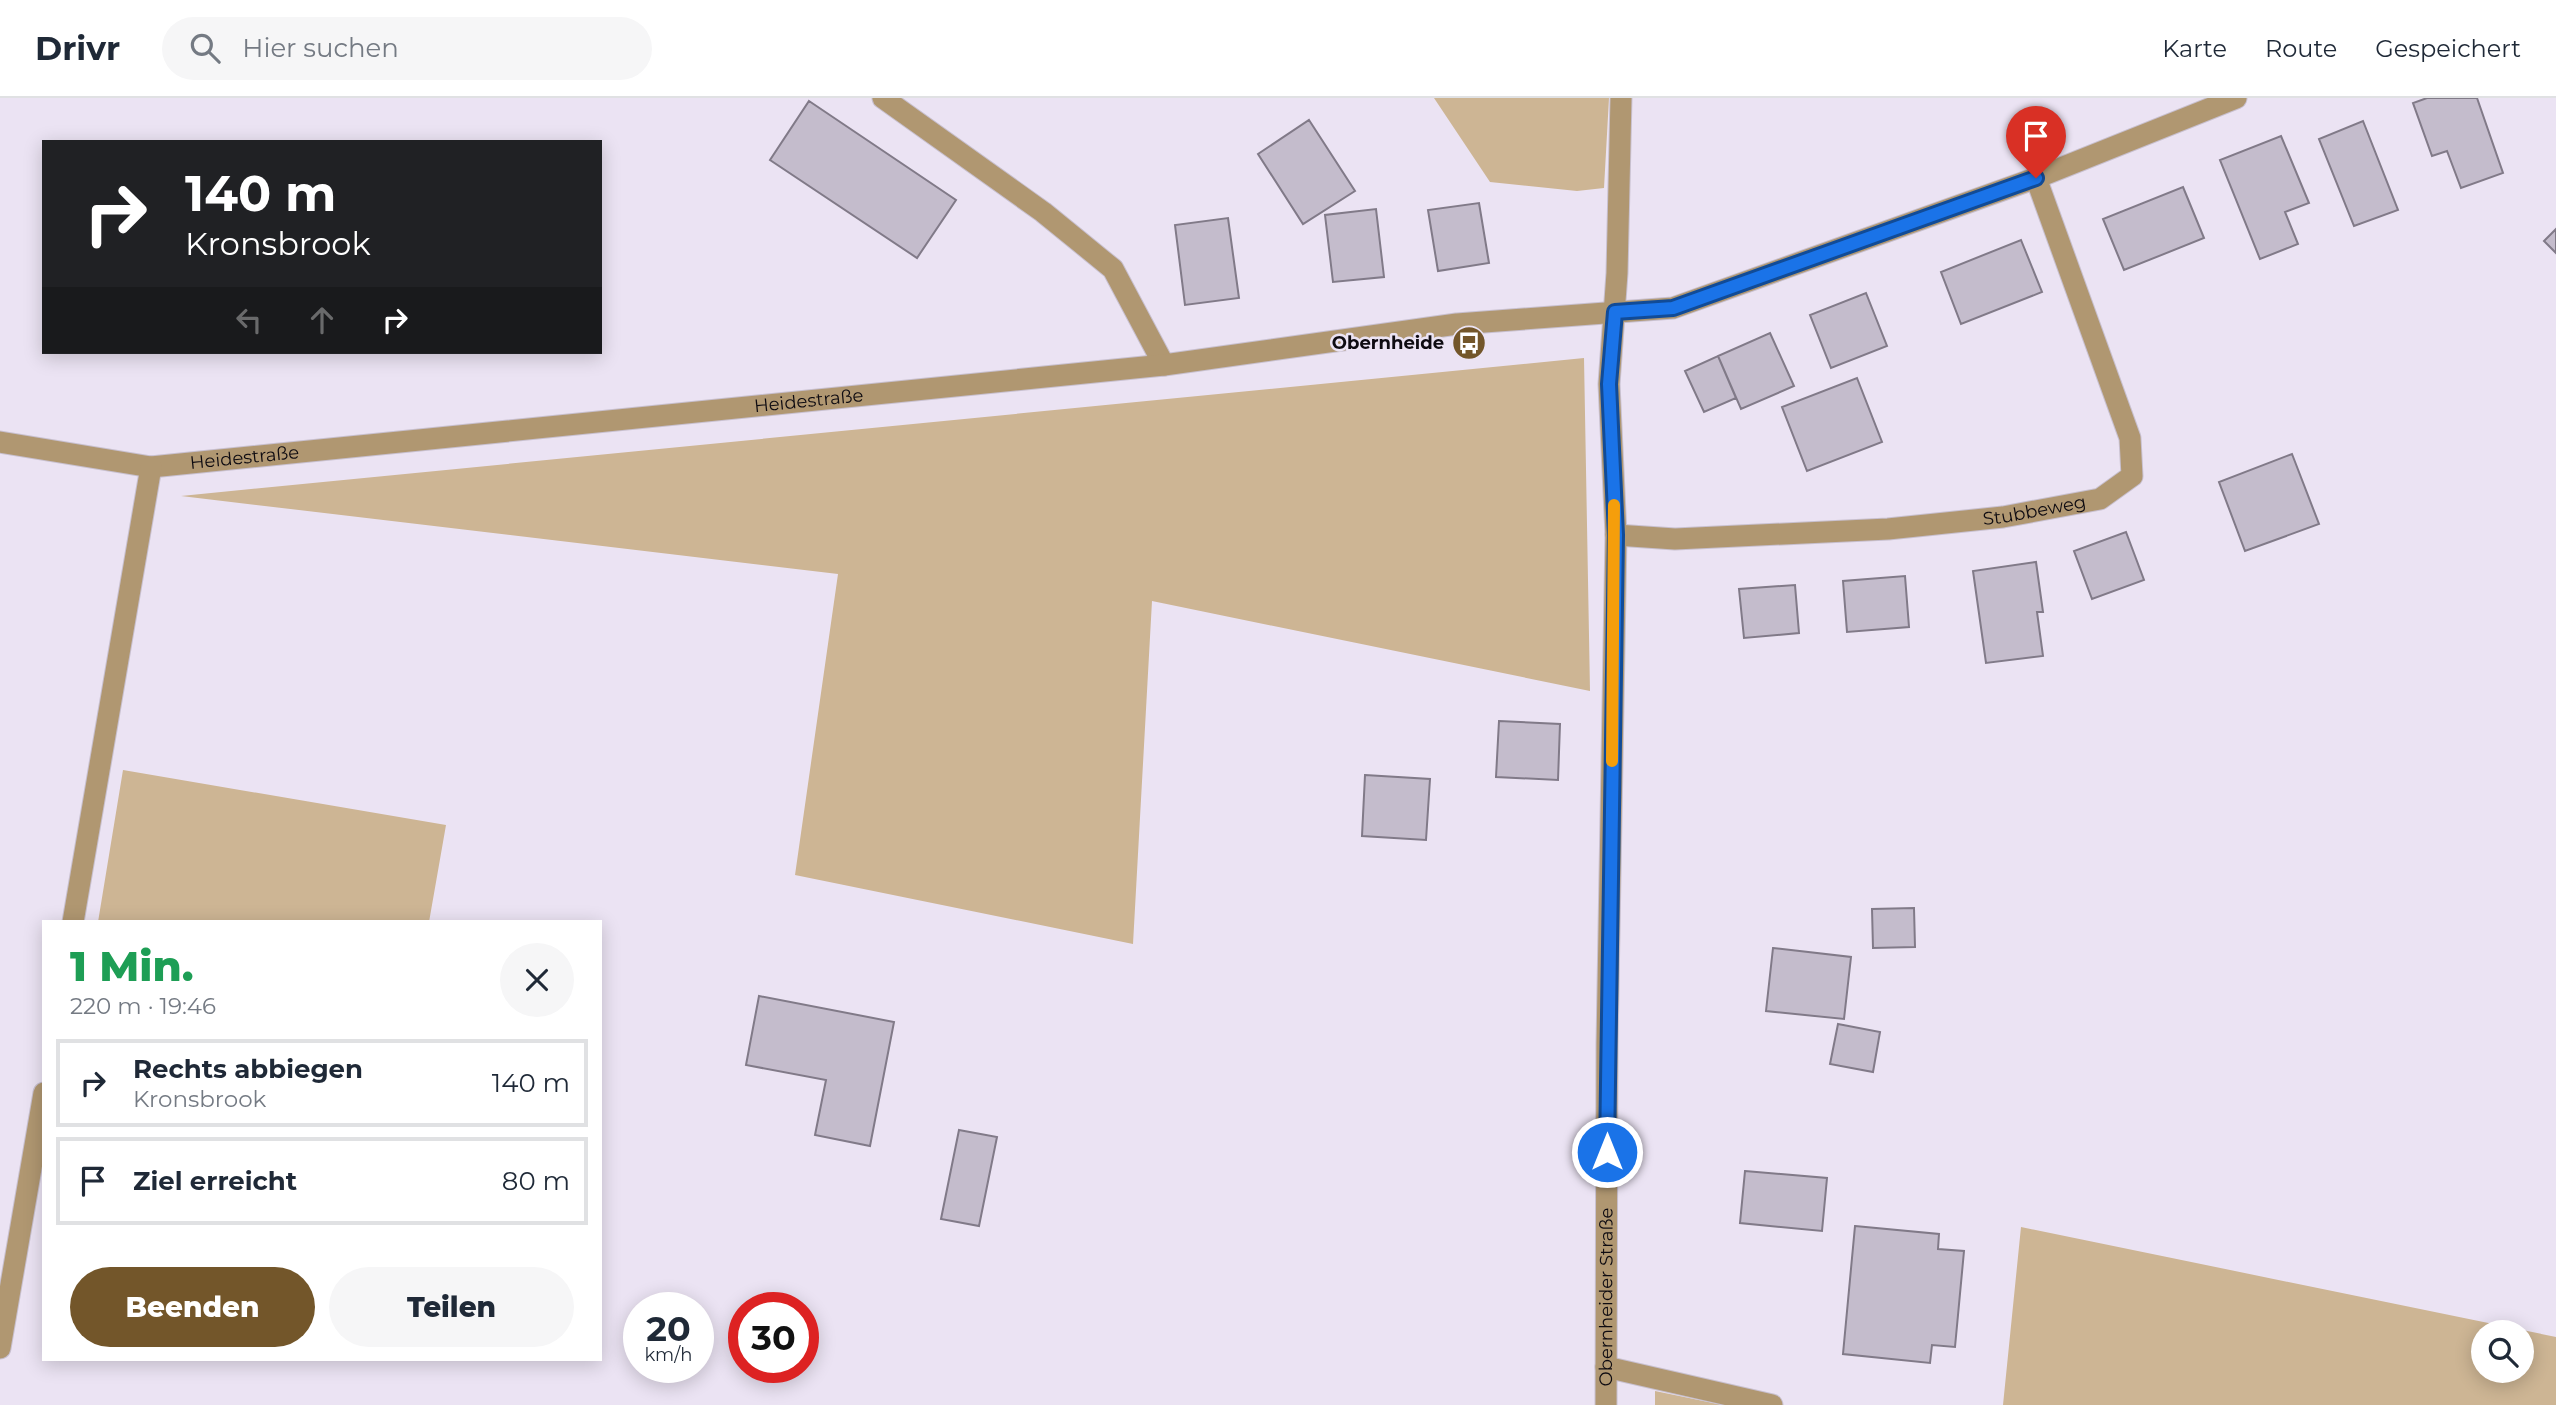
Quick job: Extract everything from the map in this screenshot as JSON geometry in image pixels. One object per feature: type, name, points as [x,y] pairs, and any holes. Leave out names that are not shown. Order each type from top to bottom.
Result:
[{"type":"street","points":[[883,98],[1043,212],[1113,269],[1164,365]]},
{"type":"street","name":"Obernheider Straße","points":[[1606,1405],[1607,1044],[1616,535],[1609,384],[1615,312],[1620,98]]},
{"type":"street","name":"Heidestraße","points":[[0,442],[151,467],[1164,365],[1457,324],[1673,308],[2036,178],[2236,98]]},
{"type":"street","name":"Stubbeweg","points":[[1616,535],[1675,539],[1888,529],[2003,517],[2099,499],[2132,476],[2130,438],[2036,178]]},
{"type":"street","points":[[73,920],[151,467]]},
{"type":"street","points":[[0,1348],[42,1105]]},
{"type":"street","points":[[1606,1367],[1772,1405]]},
{"type":"shaded area","points":[[1434,98],[1609,98],[1604,188],[1577,191],[1490,182]]},
{"type":"shaded area","points":[[1584,358],[1590,691],[1152,601],[1133,944],[795,875],[838,574],[181,496]]},
{"type":"shaded area","points":[[123,770],[446,825],[429,920],[98,920]]},
{"type":"shaded area","points":[[2021,1227],[2473,1320],[2471,1320],[2471,1383],[2534,1383],[2534,1332],[2556,1337],[2556,1405],[2003,1405]]},
{"type":"shaded area","points":[[1655,1391],[1723,1405],[1655,1405]]},
{"type":"building","points":[[2427,98],[2477,98],[2503,173],[2461,188],[2447,151],[2432,156],[2413,103]]},
{"type":"building","points":[[809,101],[956,200],[917,258],[770,160]]},
{"type":"building","points":[[1309,120],[1355,191],[1303,224],[1258,154]]},
{"type":"building","points":[[2363,121],[2398,210],[2354,226],[2319,139]]},
{"type":"building","points":[[2281,136],[2309,203],[2285,212],[2298,244],[2260,259],[2220,160]]},
{"type":"building","points":[[2183,187],[2204,238],[2124,270],[2103,219]]},
{"type":"building","points":[[1479,203],[1489,263],[1438,271],[1428,210]]},
{"type":"building","points":[[1376,209],[1384,277],[1333,282],[1325,215]]},
{"type":"building","points":[[1228,218],[1239,298],[1185,305],[1175,225]]},
{"type":"building","points":[[2556,229],[2556,253],[2544,241]]},
{"type":"building","points":[[2021,240],[2042,292],[1961,324],[1941,272]]},
{"type":"building","points":[[1866,293],[1887,346],[1831,368],[1810,315]]},
{"type":"building","points":[[1770,333],[1794,386],[1741,409],[1718,356]]},
{"type":"building","points":[[1718,356],[1736,398],[1704,412],[1685,371]]},
{"type":"building","points":[[1857,378],[1882,442],[1807,471],[1782,407]]},
{"type":"building","points":[[2292,454],[2319,524],[2245,551],[2219,482]]},
{"type":"building","points":[[2126,532],[2144,580],[2092,599],[2074,551]]},
{"type":"building","points":[[2036,562],[2043,612],[2037,612],[2043,656],[1986,663],[1973,571]]},
{"type":"building","points":[[1905,576],[1909,627],[1847,632],[1843,581]]},
{"type":"building","points":[[1795,585],[1799,633],[1744,638],[1739,589]]},
{"type":"building","points":[[1499,721],[1560,724],[1558,780],[1496,777]]},
{"type":"building","points":[[1365,775],[1430,779],[1426,840],[1362,836]]},
{"type":"building","points":[[1914,908],[1915,947],[1873,948],[1872,909]]},
{"type":"building","points":[[1773,948],[1851,957],[1844,1019],[1766,1011]]},
{"type":"building","points":[[759,996],[894,1022],[870,1146],[815,1135],[826,1080],[746,1065]]},
{"type":"building","points":[[1838,1024],[1880,1032],[1873,1072],[1830,1064]]},
{"type":"building","points":[[959,1130],[997,1137],[979,1226],[941,1219]]},
{"type":"building","points":[[1745,1171],[1827,1178],[1822,1231],[1740,1223]]},
{"type":"building","points":[[1855,1226],[1939,1234],[1938,1249],[1964,1251],[1955,1347],[1932,1345],[1930,1363],[1843,1354]]},
{"type":"slow traffic","points":[[1612,761],[1616,535],[1614,505]]},
{"type":"place","name":"Obernheide","points":[[1469,343]]},
{"type":"route","points":[[1607,1152],[1616,535],[1609,384],[1615,312],[1673,308],[2036,178]]}]
